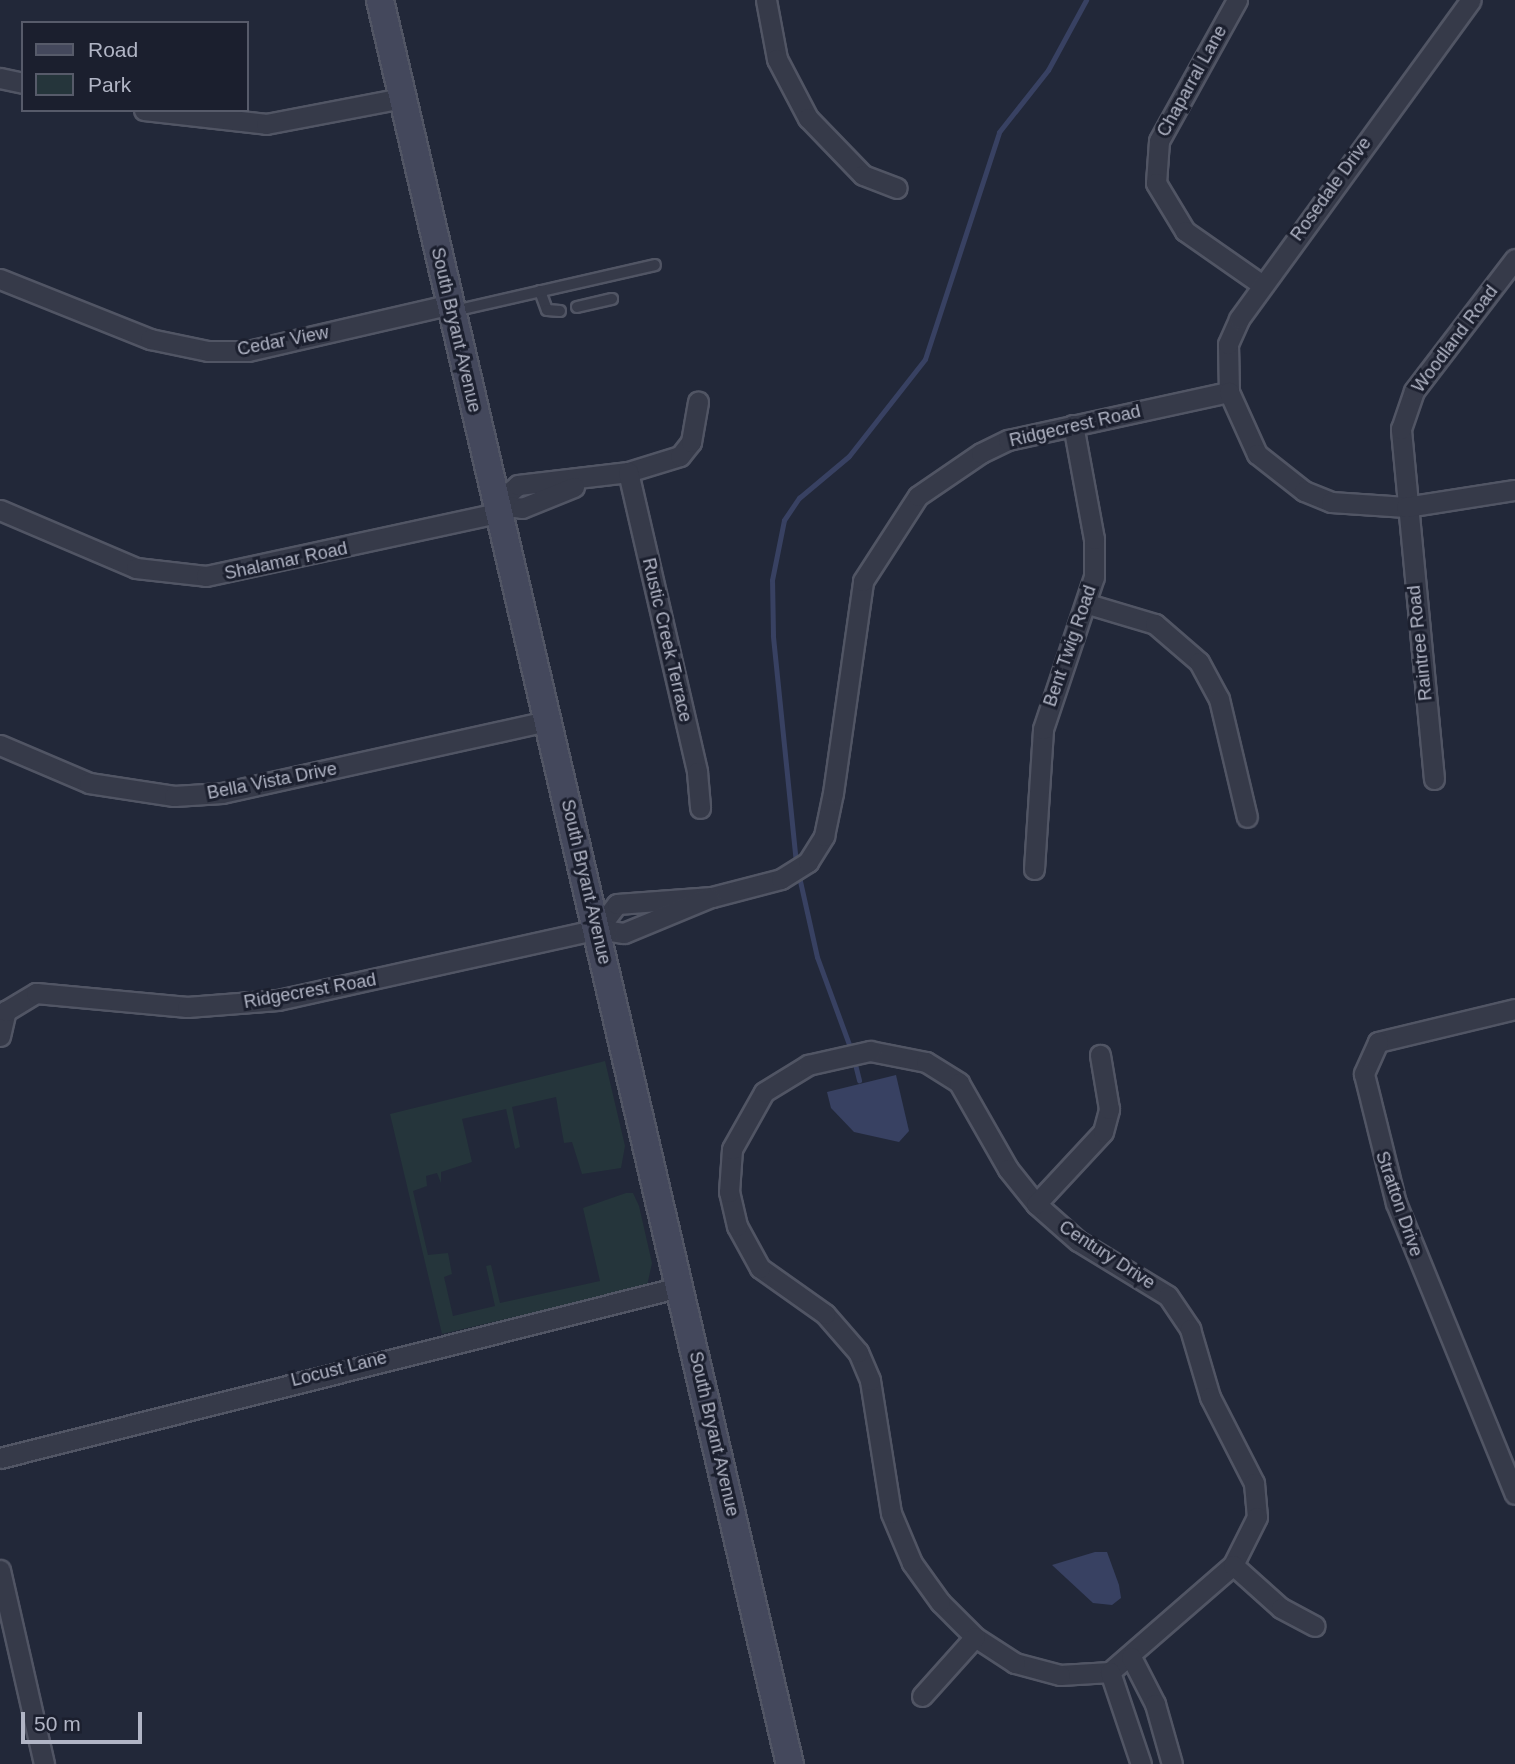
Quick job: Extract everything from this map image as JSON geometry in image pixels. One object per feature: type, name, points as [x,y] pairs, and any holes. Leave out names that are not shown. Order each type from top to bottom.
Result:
[{"type":"street","name":"South Bryant Avenue","points":[[380,0],[496,509],[598,929],[790,1764]]},
{"type":"street","points":[[766,0],[777,59],[808,118],[863,175],[897,188]]},
{"type":"street","name":"Chaparral Lane","points":[[1237,0],[1167,122],[1155,173],[1162,200],[1185,231],[1261,284]]},
{"type":"street","name":"Rosedale Drive","points":[[1229,392],[1228,344],[1261,284],[1471,0]]},
{"type":"street","points":[[0,78],[21,83]]},
{"type":"street","points":[[161,112],[266,124],[402,97]]},
{"type":"street","name":"Woodland Road","points":[[1406,507],[1400,448],[1406,408],[1515,259]]},
{"type":"street","name":"Cedar View","points":[[0,279],[150,339],[208,351],[263,348],[452,308]]},
{"type":"street","points":[[1229,392],[1257,454],[1304,491],[1368,508],[1406,507],[1515,490]]},
{"type":"street","name":"Ridgecrest Road","points":[[598,929],[617,904],[712,897],[781,879],[808,862],[824,836],[855,608],[872,562],[900,518],[918,496],[981,453],[1073,425],[1229,392]]},
{"type":"street","points":[[496,509],[522,508],[591,480],[680,456],[691,442],[698,401]]},
{"type":"street","name":"Bent Twig Road","points":[[1034,869],[1043,729],[1088,604],[1094,539],[1073,425]]},
{"type":"street","name":"Rustic Creek Terrace","points":[[628,472],[697,772],[700,808]]},
{"type":"street","name":"Raintree Road","points":[[1406,507],[1434,779]]},
{"type":"street","name":"Shalamar Road","points":[[0,510],[136,568],[206,576],[496,509]]},
{"type":"street","points":[[1088,604],[1155,624],[1199,662],[1219,699],[1247,817]]},
{"type":"street","name":"Bella Vista Drive","points":[[0,746],[89,783],[174,796],[222,793],[548,721]]},
{"type":"street","name":"Ridgecrest Road","points":[[0,1036],[3,1007],[36,993],[187,1007],[278,1000],[598,929],[624,933],[649,927],[712,897]]},
{"type":"street","name":"Stratton Drive","points":[[1515,1009],[1378,1042],[1364,1074],[1395,1203],[1515,1494]]},
{"type":"street","name":"Century Drive","points":[[975,1637],[927,1584],[901,1538],[882,1474],[870,1380],[858,1352],[825,1314],[760,1268],[737,1226],[729,1192],[732,1149],[764,1092],[793,1071],[870,1051],[926,1062],[971,1097],[1008,1169],[1036,1204],[1078,1241],[1157,1286],[1182,1312],[1210,1397],[1243,1456],[1258,1502],[1253,1533],[1233,1565],[1131,1657],[1110,1672]]},
{"type":"street","points":[[1036,1204],[1103,1132],[1109,1108],[1100,1055]]},
{"type":"street","name":"Locust Lane","points":[[0,1458],[680,1287]]},
{"type":"street","points":[[1233,1565],[1281,1608],[1315,1626]]},
{"type":"street","points":[[0,1570],[44,1764]]},
{"type":"street","points":[[922,1696],[975,1637],[1044,1673],[1110,1672],[1141,1764]]},
{"type":"street","points":[[1131,1657],[1155,1704],[1172,1764]]},
{"type":"lane","points":[[452,308],[655,265]]},
{"type":"lane","points":[[540,291],[547,310],[560,311]]},
{"type":"lane","points":[[577,307],[612,299]]},
{"type":"green space","points":[[605,1061],[625,1146],[621,1168],[582,1174],[572,1142],[564,1143],[556,1097],[512,1107],[520,1147],[515,1149],[506,1109],[462,1119],[472,1162],[441,1172],[441,1183],[437,1173],[426,1176],[427,1186],[413,1191],[428,1255],[448,1253],[452,1274],[444,1277],[453,1316],[495,1306],[486,1266],[491,1265],[500,1303],[600,1281],[583,1208],[626,1193],[633,1193],[639,1206],[652,1263],[647,1286],[442,1334],[390,1114]]},
{"type":"water","points":[[896,1075],[909,1131],[899,1142],[854,1132],[831,1108],[827,1092]]},
{"type":"water","points":[[1095,1552],[1107,1552],[1119,1585],[1121,1598],[1112,1605],[1093,1603],[1052,1565]]},
{"type":"waterway","points":[[796,863],[773,635],[772,580],[784,520],[799,498],[849,456],[925,359],[999,132],[1048,70],[1086,0]]},
{"type":"waterway","points":[[798,872],[817,957],[851,1050]]},
{"type":"waterway","points":[[854,1060],[859,1080]]}]
